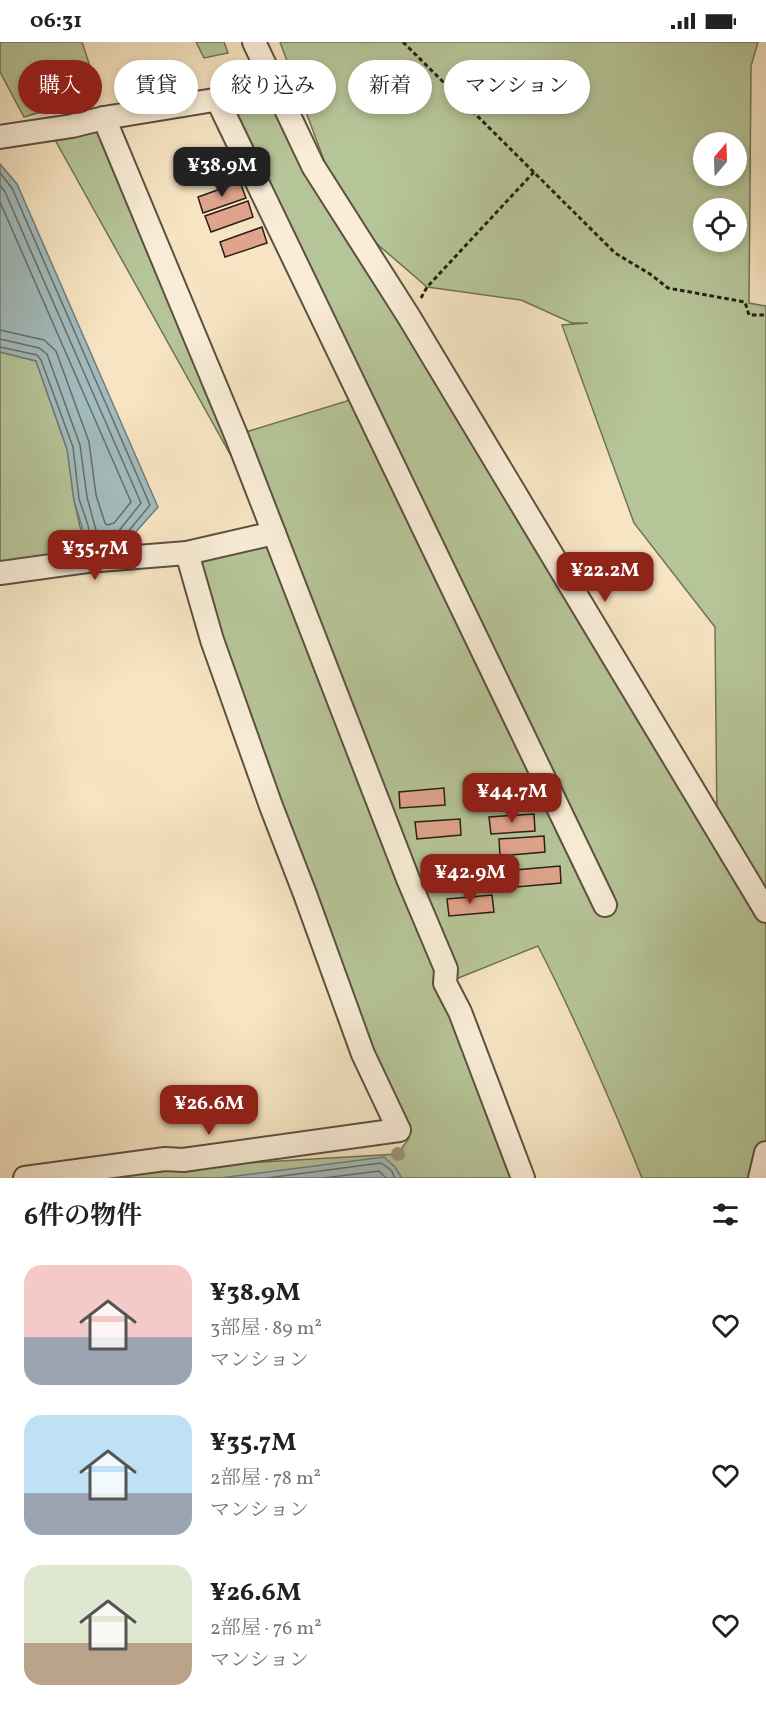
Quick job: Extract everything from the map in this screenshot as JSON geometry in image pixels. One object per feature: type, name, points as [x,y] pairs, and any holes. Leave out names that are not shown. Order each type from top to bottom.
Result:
[{"type":"street","points":[[254,42],[263,60]]},
{"type":"street","points":[[2,132],[72,126],[104,118],[210,100]]},
{"type":"street","points":[[224,114],[605,905]]},
{"type":"street","points":[[289,114],[313,166],[409,317],[766,911]]},
{"type":"street","points":[[104,118],[232,424],[408,879],[446,969],[446,983],[460,1012],[523,1178]]},
{"type":"street","points":[[0,573],[87,561],[187,553],[274,532]]},
{"type":"street","points":[[25,1178],[165,1159],[183,1160],[399,1130],[363,1054],[271,806],[212,640],[187,553]]},
{"type":"street","points":[[760,1178],[766,1153]]},
{"type":"path","points":[[403,42],[615,253],[668,288],[745,302],[749,315],[766,315]]},
{"type":"path","points":[[409,317],[427,287],[534,172]]},
{"type":"green space","points":[[0,42],[82,42],[88,60],[18,60],[18,106],[0,72]]},
{"type":"green space","points":[[196,42],[224,42],[228,53],[204,58]]},
{"type":"green space","points":[[280,42],[758,42],[751,66],[749,303],[766,306],[766,1178],[642,1178],[593,1061],[538,946],[446,983],[523,1178],[26,1178],[398,1154],[409,1138],[342,996],[187,553],[279,545],[49,129],[104,118],[236,435],[360,397],[224,114],[287,114],[338,198],[307,114],[336,114],[336,60],[287,60]],"holes":[[[355,225],[427,287],[521,300],[572,323],[588,323],[562,325],[634,523],[715,627],[717,826]]]},
{"type":"green space","points":[[0,352],[36,361],[67,449],[74,500],[86,553],[0,573]]},
{"type":"water","points":[[0,164],[17,184],[158,507],[125,544],[86,553],[82,527],[74,500],[67,449],[36,361],[0,352]]},
{"type":"water","points":[[384,1157],[395,1167],[402,1178],[220,1178]]},
{"type":"building","points":[[240,182],[246,198],[203,213],[198,197]]},
{"type":"building","points":[[248,201],[253,217],[211,232],[205,216]]},
{"type":"building","points":[[262,227],[267,243],[225,257],[220,242]]},
{"type":"building","points":[[518,783],[519,800],[475,803],[473,787]]},
{"type":"building","points":[[444,788],[445,805],[400,808],[399,792]]},
{"type":"building","points":[[534,814],[535,831],[491,834],[489,817]]},
{"type":"building","points":[[460,819],[461,835],[417,839],[415,822]]},
{"type":"building","points":[[544,836],[545,852],[500,856],[499,839]]},
{"type":"building","points":[[476,865],[477,881],[433,885],[431,868]]},
{"type":"building","points":[[560,866],[561,883],[516,887],[515,870]]},
{"type":"building","points":[[492,895],[494,912],[449,916],[447,899]]}]
